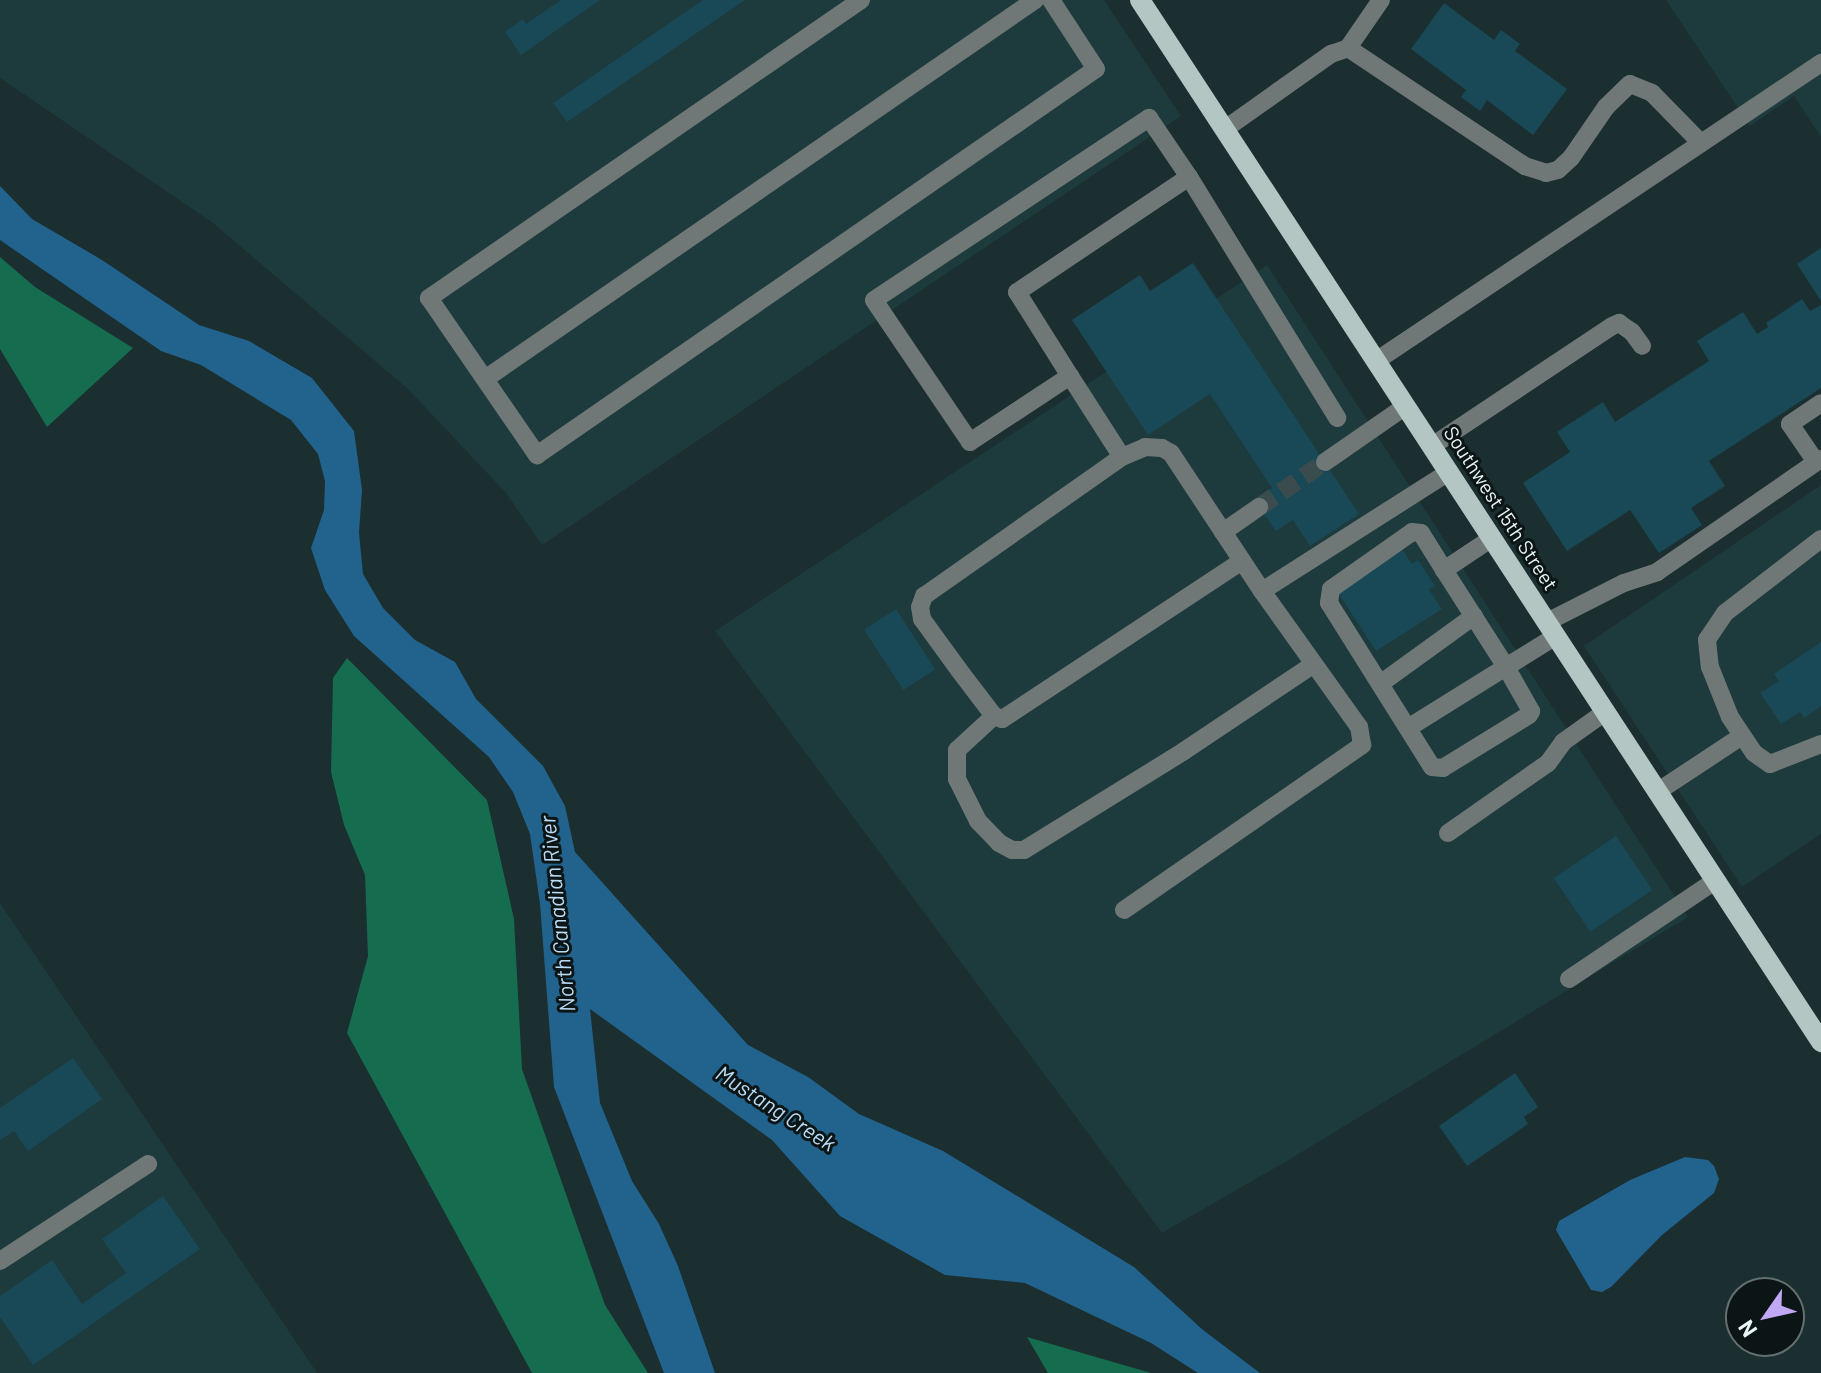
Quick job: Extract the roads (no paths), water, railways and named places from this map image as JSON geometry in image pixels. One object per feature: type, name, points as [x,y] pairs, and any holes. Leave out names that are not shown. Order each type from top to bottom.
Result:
[{"type":"main road","name":"Southwest 15th Street","points":[[1140,0],[1821,1042]]},
{"type":"lane","points":[[861,0],[429,298],[537,455],[1096,69],[1051,0]]},
{"type":"lane","points":[[485,379],[1035,0]]},
{"type":"lane","points":[[1225,129],[1331,54],[1348,48],[1381,0]]},
{"type":"lane","points":[[1348,48],[1525,166],[1546,173],[1558,170],[1571,158],[1606,107],[1630,84],[1652,93],[1701,143]]},
{"type":"lane","points":[[1376,361],[1821,63]]},
{"type":"lane","points":[[1070,376],[970,442],[874,300],[1149,118],[1189,177],[1337,418]]},
{"type":"lane","points":[[1122,457],[1017,292],[1189,177]]},
{"type":"lane","points":[[1432,446],[1612,326],[1619,323],[1632,332],[1642,346]]},
{"type":"lane","points":[[1408,728],[1506,667],[1551,629],[1624,583],[1657,572],[1818,460],[1790,424],[1821,403]]},
{"type":"lane","points":[[1325,462],[1406,406]]},
{"type":"lane","points":[[1124,910],[1362,745],[1359,727],[1262,591],[1171,453],[1162,448],[1145,447],[1122,457],[924,596],[920,607],[922,619],[994,716],[1002,719],[1242,561]]},
{"type":"lane","points":[[1262,591],[1449,472]]},
{"type":"lane","points":[[1223,532],[1259,507]]},
{"type":"lane","points":[[1416,530],[1474,616],[1531,705],[1529,715],[1443,768],[1432,767],[1329,603],[1331,589],[1416,530]]},
{"type":"lane","points":[[1444,570],[1492,538]]},
{"type":"lane","points":[[1821,539],[1725,613],[1707,640],[1710,667],[1730,717],[1754,753],[1770,764],[1821,744]]},
{"type":"lane","points":[[1380,684],[1474,616]]},
{"type":"lane","points":[[994,716],[957,750],[957,779],[978,821],[999,843],[1012,850],[1024,850],[1314,664]]},
{"type":"lane","points":[[1448,833],[1548,763],[1563,742],[1605,712]]},
{"type":"lane","points":[[1657,792],[1742,736]]},
{"type":"lane","points":[[1569,979],[1715,881]]},
{"type":"lane","points":[[0,1261],[148,1164]]},
{"type":"water","points":[[0,186],[32,219],[102,260],[199,325],[249,341],[312,378],[354,431],[362,490],[359,533],[363,574],[383,608],[415,640],[455,662],[476,699],[543,766],[565,806],[575,852],[748,1045],[808,1077],[859,1114],[943,1151],[1134,1267],[1203,1330],[1260,1373],[1198,1373],[1151,1343],[1025,1283],[945,1275],[840,1216],[772,1140],[590,1009],[600,1103],[632,1181],[659,1224],[678,1266],[715,1373],[664,1373],[554,1087],[540,904],[530,834],[513,792],[489,757],[354,636],[325,590],[311,548],[324,510],[325,481],[318,454],[291,420],[201,365],[161,351],[0,240]]},
{"type":"water","points":[[1685,1157],[1708,1160],[1714,1166],[1719,1179],[1714,1193],[1662,1235],[1611,1287],[1602,1292],[1591,1290],[1556,1230],[1559,1221],[1630,1180]]},
{"type":"tunnel","points":[[1259,507],[1325,462]]},
{"type":"water label","name":"North Canadian River","points":[[557,914]]},
{"type":"water label","name":"Mustang Creek","points":[[776,1108]]}]
